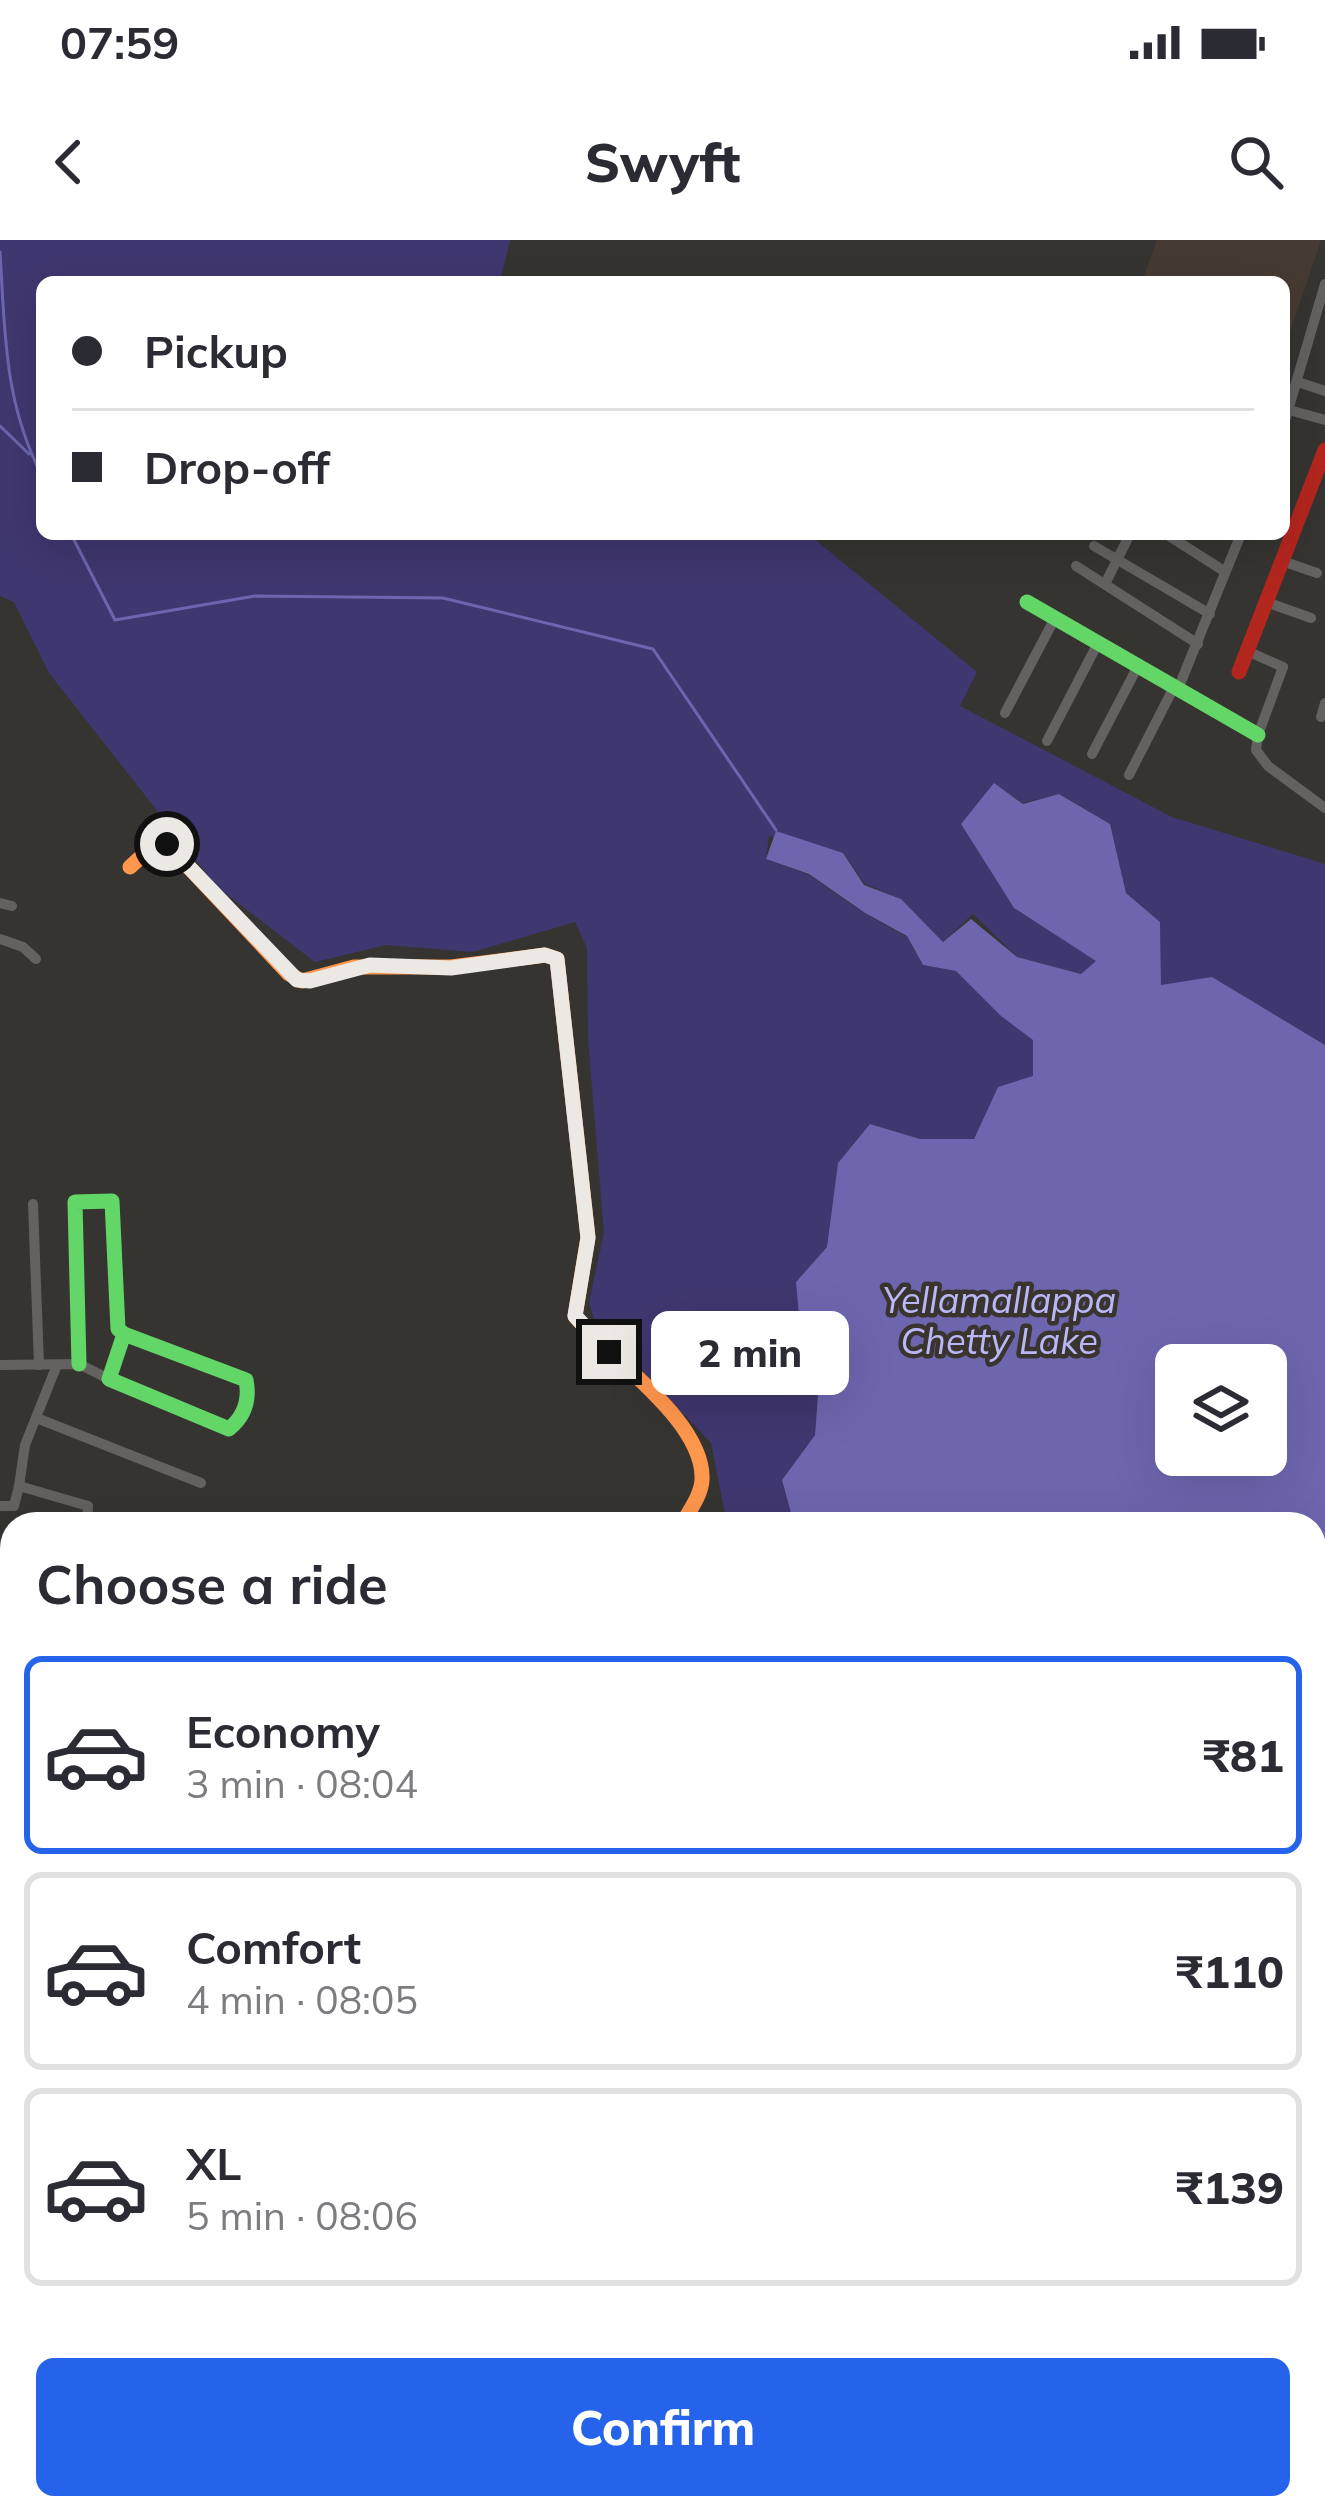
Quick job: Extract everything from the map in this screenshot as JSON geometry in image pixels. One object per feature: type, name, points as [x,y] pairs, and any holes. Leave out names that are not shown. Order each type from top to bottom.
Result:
[{"type":"main road","points":[[1239,672],[1321,472],[1325,451]]},
{"type":"main road","points":[[1027,602],[1258,735]]},
{"type":"main road","points":[[130,867],[156,843],[167,844],[289,974],[302,981],[370,965],[451,968],[545,955],[557,959],[588,1238],[575,1316],[661,1402],[694,1448],[702,1483],[688,1512]]},
{"type":"main road","points":[[79,1364],[75,1202],[112,1201],[118,1329],[246,1380],[250,1393],[239,1423],[229,1429],[109,1378],[124,1334]]},
{"type":"street","points":[[1290,407],[1325,284]]},
{"type":"street","points":[[1298,382],[1325,391]]},
{"type":"street","points":[[1290,410],[1325,420]]},
{"type":"street","points":[[1105,584],[1127,540]]},
{"type":"street","points":[[1175,540],[1224,571]]},
{"type":"street","points":[[1129,775],[1198,644],[1238,540]]},
{"type":"street","points":[[1094,546],[1210,614]]},
{"type":"street","points":[[1282,561],[1317,573]]},
{"type":"street","points":[[1076,566],[1198,644]]},
{"type":"street","points":[[1266,602],[1311,618]]},
{"type":"street","points":[[1006,712],[1054,618]]},
{"type":"street","points":[[1047,741],[1098,643]]},
{"type":"street","points":[[1247,651],[1283,667],[1256,750],[1261,759],[1325,808]]},
{"type":"street","points":[[1092,754],[1138,666]]},
{"type":"street","points":[[1321,717],[1325,703]]},
{"type":"street","points":[[0,939],[22,947],[36,959]]},
{"type":"street","points":[[33,1204],[39,1365]]},
{"type":"street","points":[[0,1365],[79,1364],[109,1378]]},
{"type":"street","points":[[0,1506],[14,1506],[25,1444],[57,1365]]},
{"type":"street","points":[[39,1419],[201,1483]]},
{"type":"street","points":[[20,1486],[88,1506],[88,1512]]},
{"type":"shaded area","points":[[0,240],[510,240],[501,276],[36,276],[36,540],[815,540],[977,672],[960,706],[1172,817],[1325,864],[1325,1045],[1212,977],[1161,986],[1160,922],[1126,893],[1110,824],[1060,794],[1023,803],[994,784],[961,824],[1014,908],[1097,961],[1081,974],[1017,957],[973,914],[943,942],[901,899],[865,884],[843,853],[769,836],[766,859],[809,875],[907,937],[923,965],[956,971],[1001,1016],[1033,1039],[1033,1077],[998,1087],[974,1139],[920,1139],[870,1124],[838,1163],[827,1247],[796,1282],[801,1339],[820,1351],[815,1435],[782,1480],[791,1512],[725,1512],[711,1443],[594,1319],[589,1302],[604,1233],[588,1039],[587,948],[575,922],[473,952],[386,945],[315,962],[217,887],[49,673],[14,602],[0,596]]},
{"type":"shaded area","points":[[1157,240],[1321,240],[1290,332],[1290,276],[1144,276]]},
{"type":"water","name":"Yellamallappa Chetty Lake","points":[[994,783],[1023,804],[1059,794],[1110,824],[1126,893],[1160,922],[1161,985],[1212,977],[1325,1045],[1325,1512],[791,1512],[782,1480],[815,1435],[821,1351],[801,1340],[796,1282],[827,1247],[838,1163],[870,1124],[920,1139],[974,1139],[998,1087],[1033,1076],[1033,1040],[956,971],[923,965],[907,936],[809,874],[766,859],[776,831],[843,853],[864,885],[901,899],[943,942],[971,919],[1017,957],[1081,974],[1096,961],[1014,908],[961,824]]},
{"type":"waterway","points":[[0,252],[13,394],[36,463]]},
{"type":"waterway","points":[[0,426],[29,454]]},
{"type":"waterway","points":[[74,540],[115,620],[255,596],[443,598],[653,649],[776,830]]},
{"type":"traffic: fast","points":[[1027,602],[1258,735]]},
{"type":"traffic: fast","points":[[79,1364],[75,1202],[112,1201],[118,1329],[124,1334],[109,1379],[229,1429],[239,1419],[247,1401],[246,1380],[124,1334]]},
{"type":"traffic: slow","points":[[130,867],[156,843],[167,844],[289,974],[302,981],[354,967],[451,967],[545,955],[557,959],[588,1237],[575,1316],[653,1392],[688,1436],[699,1458],[702,1480],[689,1512]]},
{"type":"traffic: jam","points":[[1239,672],[1325,450]]},
{"type":"route","points":[[167,844],[297,980],[370,965],[451,968],[545,955],[557,959],[588,1238],[575,1316],[609,1352]]}]
